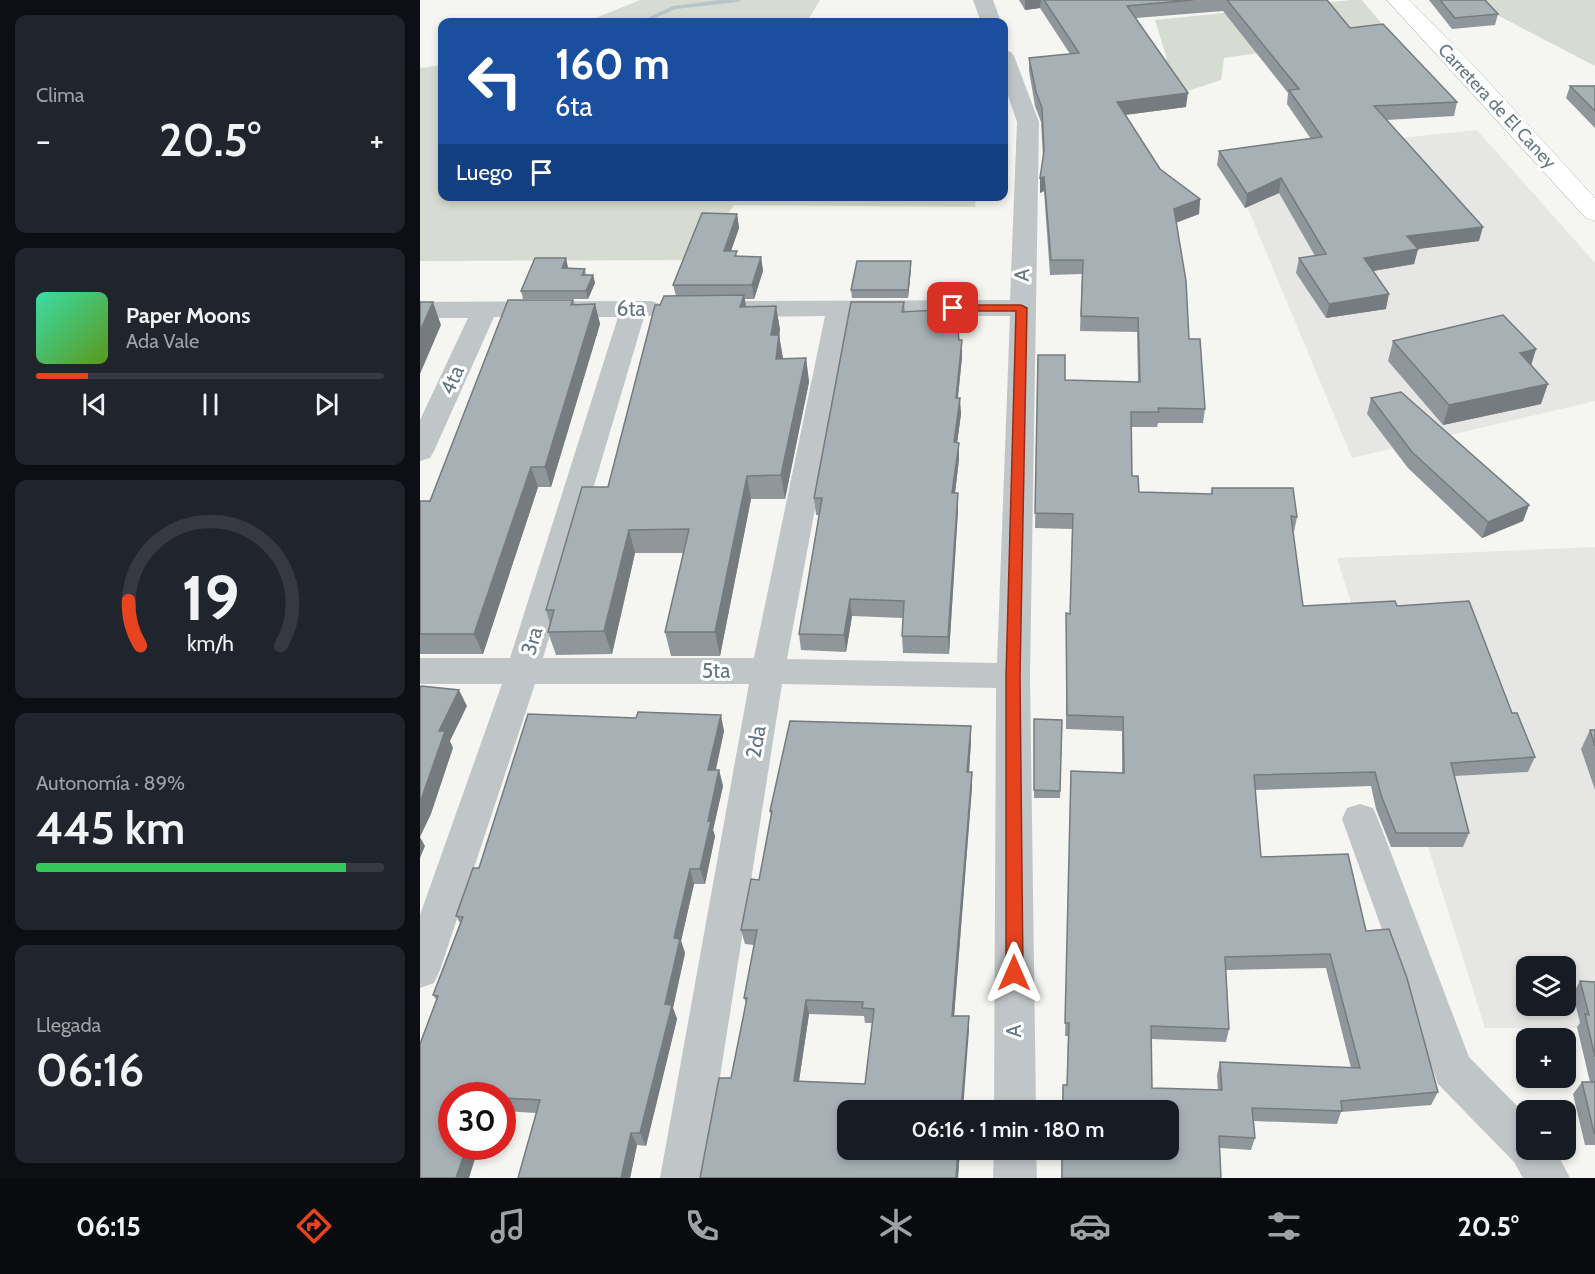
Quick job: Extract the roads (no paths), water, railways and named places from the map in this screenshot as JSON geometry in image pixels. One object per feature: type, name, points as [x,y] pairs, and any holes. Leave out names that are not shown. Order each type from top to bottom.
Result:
[{"type":"main road","name":"Carretera de El Caney","points":[[1397,0],[1466,71],[1595,213]]},
{"type":"street","points":[[983,0],[990,18]]},
{"type":"street","name":"A","points":[[1008,67],[1028,122],[1021,308],[1013,676],[1015,1100]]},
{"type":"street","name":"2da","points":[[682,1178],[768,671],[840,308]]},
{"type":"street","points":[[714,309],[1021,308]]},
{"type":"street","name":"3ra","points":[[420,970],[523,671],[633,309]]},
{"type":"street","name":"6ta","points":[[420,310],[679,309]]},
{"type":"street","name":"4ta","points":[[420,451],[484,310]]},
{"type":"street","name":"5ta","points":[[420,671],[768,671],[1013,676]]},
{"type":"street","points":[[1360,819],[1453,1070],[1516,1135]]},
{"type":"street","points":[[1015,1160],[1015,1178]]},
{"type":"street","points":[[1537,1160],[1548,1178]]},
{"type":"waterway","points":[[650,18],[675,7],[738,0]]}]
